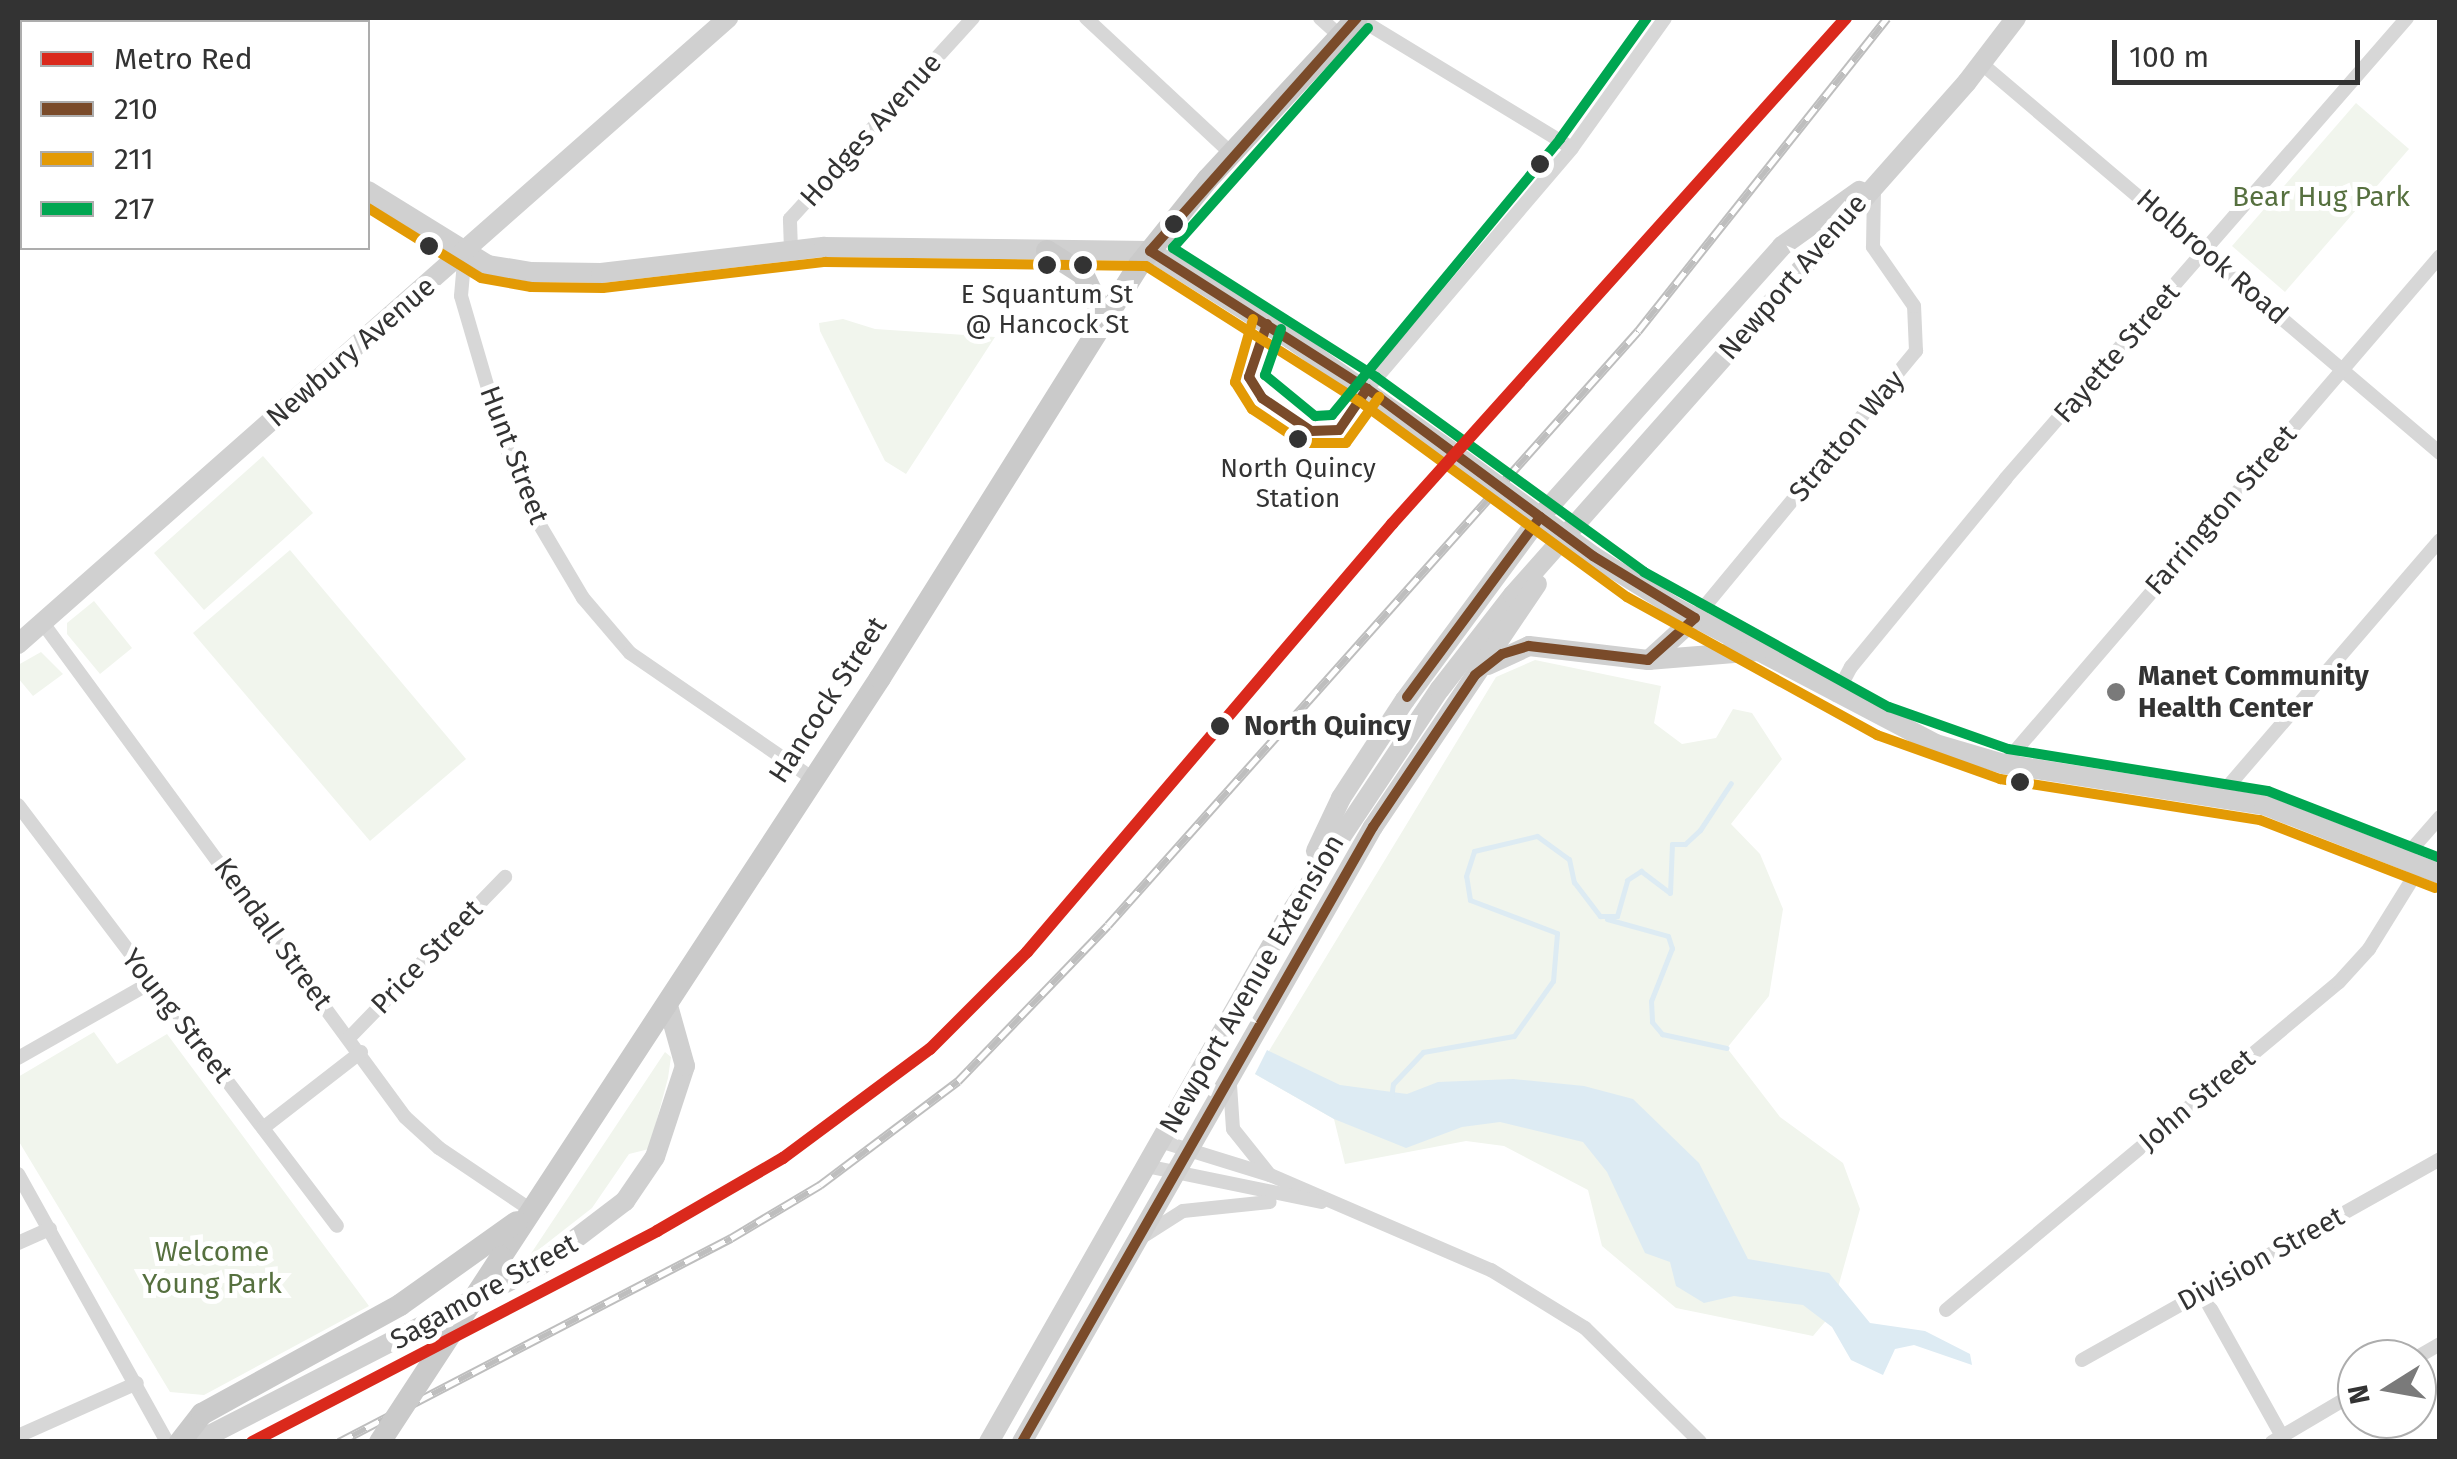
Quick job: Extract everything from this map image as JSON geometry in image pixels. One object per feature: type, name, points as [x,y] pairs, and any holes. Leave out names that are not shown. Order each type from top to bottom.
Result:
[{"type":"main road","name":"Newbury Avenue","points":[[18,644],[45,626],[728,18]]},
{"type":"main road","name":"Hancock Street","points":[[380,1442],[1150,252],[1232,154],[1358,18]]},
{"type":"main road","name":"Newport Avenue","points":[[1570,537],[1877,179],[1982,64],[2016,18]]},
{"type":"main road","points":[[1287,918],[1328,824],[1405,700],[1540,516],[1798,232],[1877,179]]},
{"type":"main road","points":[[370,192],[488,266],[601,272],[790,250],[913,245],[1150,252],[1367,390],[1593,556],[1695,618],[1936,744],[2004,764],[2264,805],[2421,866]]},
{"type":"main road","points":[[1047,251],[1083,274],[1105,320]]},
{"type":"main road","name":"Newport Avenue Extension","points":[[1022,1442],[1373,828],[1570,537]]},
{"type":"main road","name":"Newport Avenue Extension","points":[[989,1442],[1342,828],[1475,640],[1570,537]]},
{"type":"main road","points":[[1648,660],[1695,618]]},
{"type":"main road","points":[[1474,675],[1502,654],[1529,646],[1648,660],[1759,652]]},
{"type":"main road","name":"Sagamore Street","points":[[196,1442],[541,1265],[624,1201],[655,1157],[685,1066],[667,1002]]},
{"type":"main road","points":[[180,1442],[202,1414],[400,1305],[531,1210]]},
{"type":"street","name":"Hodges Avenue","points":[[790,250],[790,219],[974,18]]},
{"type":"street","points":[[1086,18],[1232,154]]},
{"type":"street","points":[[1320,18],[1340,36]]},
{"type":"street","points":[[1358,18],[1572,148]]},
{"type":"street","points":[[1367,390],[1572,148],[1665,18]]},
{"type":"street","name":"Fayette Street","points":[[1836,695],[1852,666],[2006,478],[2407,18]]},
{"type":"street","name":"Holbrook Road","points":[[1982,64],[2206,250],[2440,453]]},
{"type":"street","name":"Stratton Way","points":[[1695,618],[1916,351],[1914,306],[1872,247],[1869,214],[1877,179]]},
{"type":"street","name":"Hunt Street","points":[[466,251],[461,296],[501,433],[528,506],[583,598],[630,654],[812,778]]},
{"type":"street","name":"Farrington Street","points":[[2004,764],[2440,256]]},
{"type":"street","points":[[2218,798],[2440,540]]},
{"type":"street","name":"Kendall Street","points":[[45,626],[420,1132],[531,1210]]},
{"type":"street","name":"Young Street","points":[[18,805],[338,1226]]},
{"type":"street","name":"John Street","points":[[1946,1310],[2339,982],[2369,949],[2421,866],[2440,817]]},
{"type":"street","name":"Price Street","points":[[350,1038],[505,877]]},
{"type":"street","points":[[18,1058],[150,982]]},
{"type":"street","points":[[263,1128],[360,1052]]},
{"type":"street","points":[[1232,1076],[1227,1109],[1233,1130],[1270,1175]]},
{"type":"street","points":[[1160,1141],[1270,1175],[1435,1242],[1556,1308],[1632,1369],[1700,1442]]},
{"type":"street","name":"Division Street","points":[[2082,1360],[2440,1159]]},
{"type":"street","points":[[1146,1166],[1174,1176],[1292,1200],[1329,1202]]},
{"type":"street","points":[[18,1174],[167,1442]]},
{"type":"street","points":[[1133,1246],[1182,1211],[1292,1200]]},
{"type":"street","points":[[18,1244],[50,1229]]},
{"type":"street","points":[[2202,1292],[2277,1439],[2337,1404]]},
{"type":"street","points":[[18,1436],[137,1383]]},
{"type":"green space","name":"Bear Hug Park","points":[[2356,103],[2409,149],[2285,292],[2232,246]]},
{"type":"green space","points":[[843,319],[875,329],[995,337],[906,474],[885,461],[820,331],[819,323]]},
{"type":"green space","points":[[263,456],[313,513],[204,610],[154,553]]},
{"type":"green space","points":[[290,550],[466,759],[370,841],[193,633]]},
{"type":"green space","points":[[94,601],[132,648],[100,674],[67,634],[67,623]]},
{"type":"green space","points":[[41,652],[63,674],[33,696],[18,678],[18,665]]},
{"type":"green space","points":[[1535,660],[1661,686],[1654,723],[1682,744],[1716,738],[1733,709],[1752,713],[1782,759],[1731,824],[1760,854],[1783,909],[1769,996],[1727,1048],[1780,1117],[1843,1163],[1860,1209],[1830,1316],[1813,1336],[1676,1308],[1602,1246],[1588,1190],[1504,1146],[1466,1141],[1345,1164],[1334,1119],[1255,1074],[1496,677]]},
{"type":"green space","name":"Welcome Young Park","points":[[94,1032],[117,1064],[167,1034],[369,1306],[204,1395],[170,1392],[18,1140],[18,1077]]},
{"type":"green space","points":[[665,1052],[671,1057],[668,1078],[649,1149],[629,1154],[592,1208],[528,1258]]},
{"type":"shaded area","points":[[1267,1050],[1340,1085],[1407,1094],[1438,1082],[1513,1079],[1584,1086],[1633,1099],[1699,1163],[1748,1259],[1829,1273],[1870,1323],[1925,1331],[1970,1354],[1972,1365],[1914,1345],[1895,1349],[1883,1375],[1851,1360],[1832,1327],[1803,1305],[1734,1296],[1704,1303],[1676,1286],[1670,1262],[1645,1253],[1607,1172],[1583,1142],[1500,1122],[1462,1127],[1406,1148],[1334,1119],[1255,1074]]},
{"type":"waterway","points":[[1391,1098],[1393,1084],[1423,1052],[1514,1036],[1553,981],[1557,933],[1470,900],[1466,876],[1474,851],[1537,836],[1569,859],[1574,882],[1600,916],[1617,916],[1627,880],[1641,871],[1670,893],[1672,844],[1685,844],[1700,830],[1731,783]]},
{"type":"waterway","points":[[1607,919],[1668,936],[1672,948],[1651,1001],[1652,1022],[1662,1034],[1727,1048]]},
{"type":"railway","points":[[339,1442],[731,1238],[820,1185],[958,1081],[1108,925],[1638,331],[1887,18]]},
{"type":"metro line","name":"Red","points":[[252,1442],[657,1231],[783,1158],[930,1049],[1027,952],[1392,524],[1846,18]]},
{"type":"transit line","name":"210","points":[[1022,1442],[1373,827],[1475,675],[1502,654],[1529,646],[1648,660],[1695,618],[1593,556],[1367,389],[1150,251],[1357,18]]},
{"type":"transit line","name":"217","points":[[1281,329],[1265,375],[1315,416],[1332,415],[1560,139],[1647,18]]},
{"type":"transit line","name":"217","points":[[1368,28],[1173,248],[1376,377],[1644,572],[1889,707],[2008,749],[2268,791],[2440,858]]},
{"type":"transit line","name":"211","points":[[370,209],[481,278],[531,287],[603,288],[825,262],[1146,266],[1359,401],[1627,597],[1877,735],[2000,779],[2260,820],[2435,888]]},
{"type":"transit line","name":"211","points":[[1253,319],[1235,382],[1252,409],[1303,443],[1346,443],[1379,397]]},
{"type":"transit line","name":"210","points":[[1267,324],[1249,377],[1262,398],[1311,431],[1339,430],[1367,389]]},
{"type":"transit line","name":"210","points":[[1407,697],[1540,517]]},
{"type":"place","name":"E Squantum St @ Hancock St","points":[[1047,265]]},
{"type":"place","name":"North Quincy Station","points":[[1298,439]]},
{"type":"place","name":"Manet Community Health Center","points":[[2116,692]]},
{"type":"place","name":"North Quincy","points":[[1220,726]]}]
